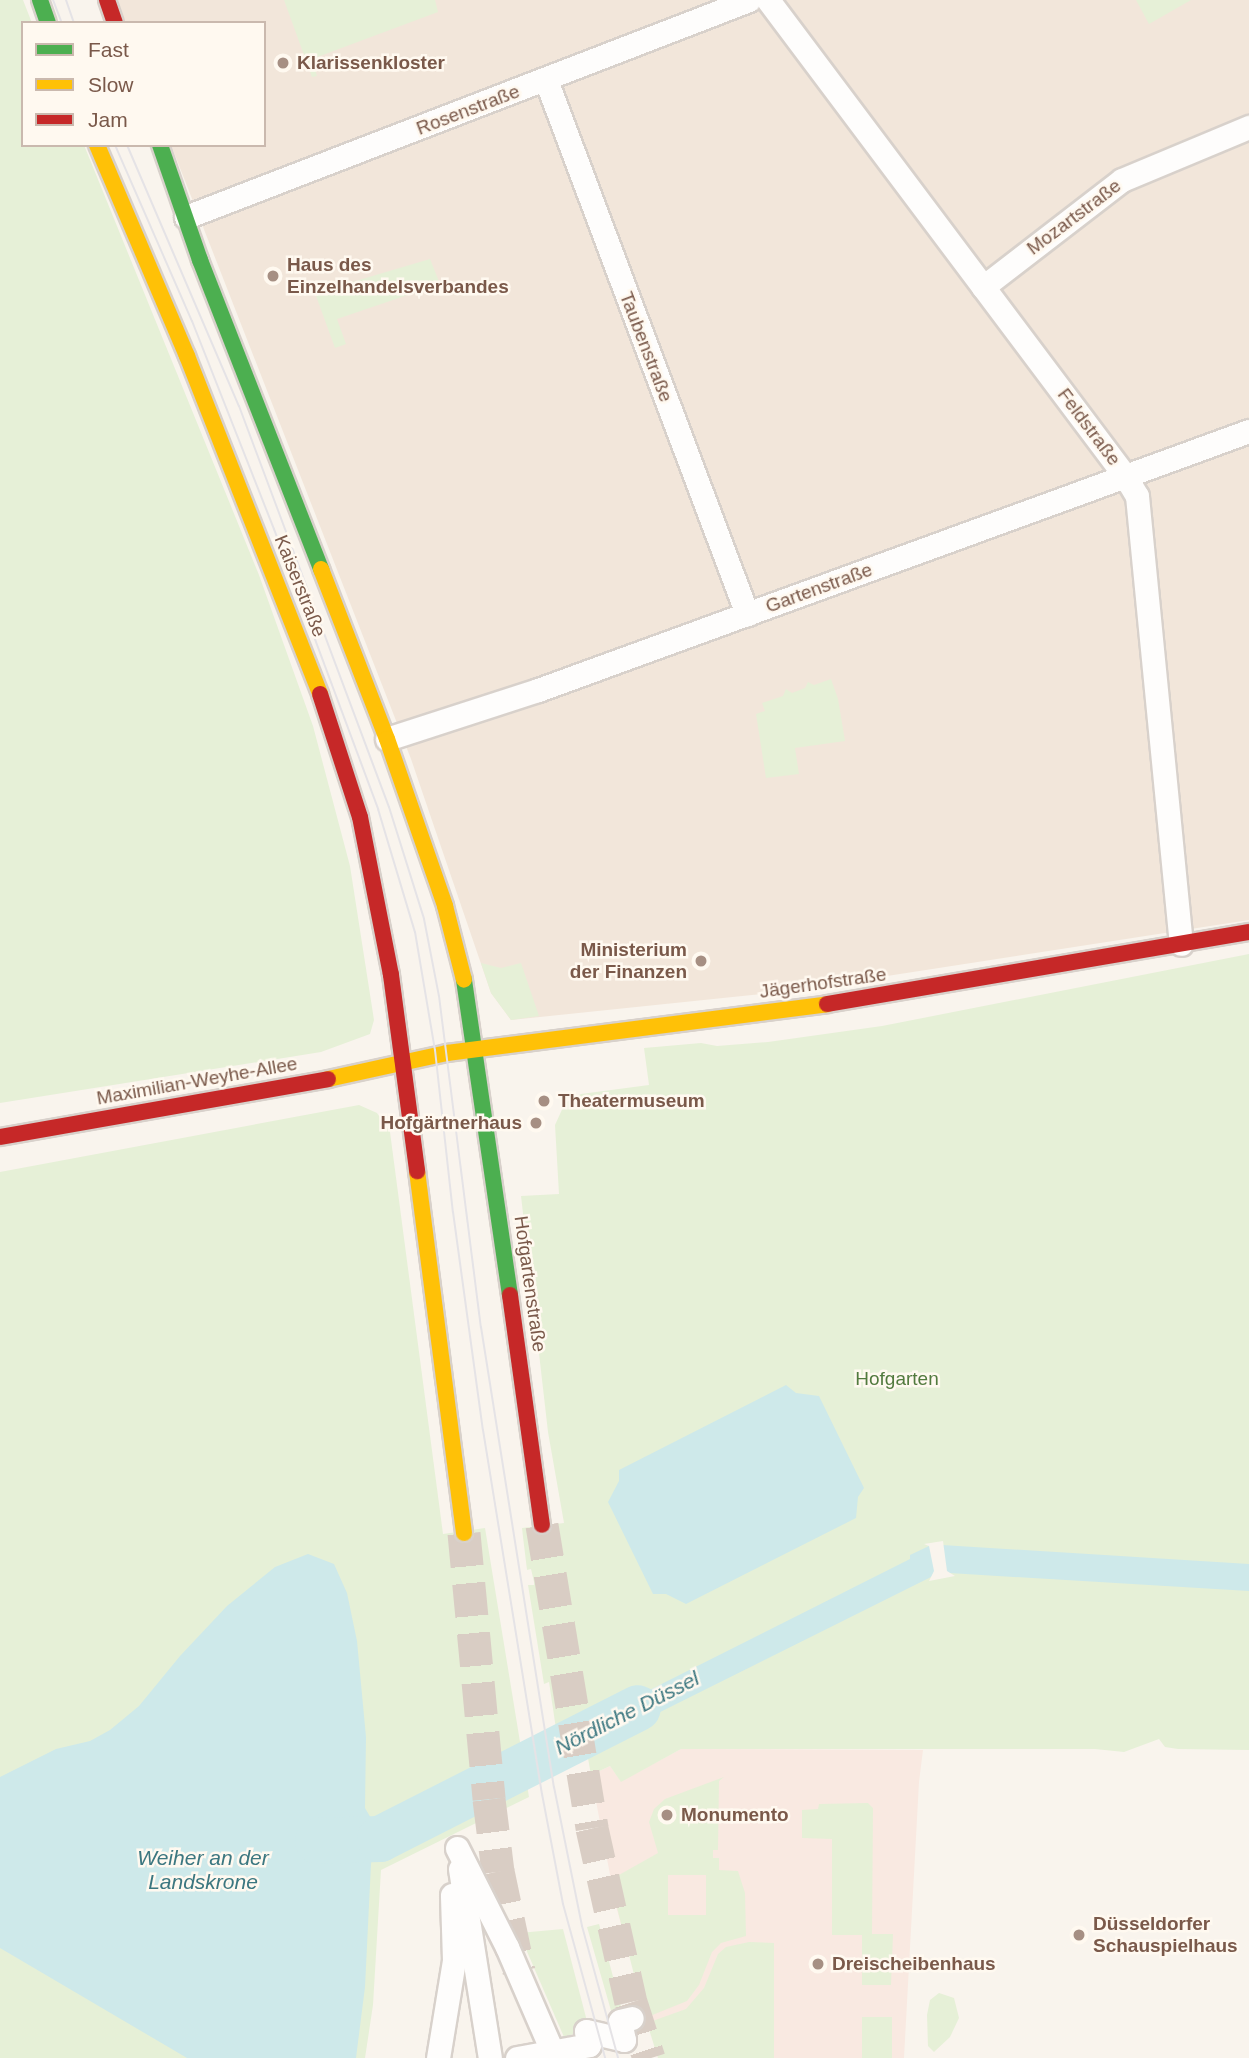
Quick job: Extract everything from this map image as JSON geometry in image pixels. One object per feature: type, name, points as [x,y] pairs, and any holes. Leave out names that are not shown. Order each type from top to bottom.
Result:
[{"type":"main road","points":[[40,0],[47,21]]},
{"type":"main road","points":[[107,0],[114,21]]},
{"type":"main road","name":"Kaiserstraße","points":[[98,147],[187,356],[334,729],[360,817],[376,896],[391,975],[401,1062]]},
{"type":"main road","name":"Kaiserstraße","points":[[161,147],[387,739],[445,906],[469,999],[476,1048]]},
{"type":"main road","name":"Jägerhofstraße","points":[[401,1062],[476,1048],[886,996],[1249,932]]},
{"type":"main road","name":"Hofgartenstraße","points":[[476,1048],[542,1525]]},
{"type":"main road","points":[[401,1062],[464,1533]]},
{"type":"main road","name":"Maximilian-Weyhe-Allee","points":[[0,1137],[323,1080],[401,1062]]},
{"type":"street","name":"Rosenstraße","points":[[186,217],[749,0]]},
{"type":"street","name":"Feldstraße","points":[[768,0],[1125,476],[1137,496],[1181,944]]},
{"type":"street","name":"Taubenstraße","points":[[546,80],[747,614]]},
{"type":"street","name":"Mozartstraße","points":[[983,287],[1122,180],[1249,127]]},
{"type":"street","name":"Gartenstraße","points":[[387,739],[538,690],[1249,431]]},
{"type":"street","points":[[490,2058],[457,1848],[507,1947],[554,2055]]},
{"type":"street","points":[[438,2058],[454,1960],[450,1851]]},
{"type":"street","points":[[517,2058],[554,2055],[589,2045],[586,2031],[624,2040],[620,2021],[632,2018]]},
{"type":"shaded area","points":[[114,0],[1249,0],[1249,920],[790,991],[511,1020],[491,993],[411,759],[172,147],[266,147],[266,21],[122,21]]},
{"type":"shaded area","points":[[681,1749],[923,1750],[904,2058],[658,2058],[616,1906],[591,1775],[610,1766],[621,1781]]},
{"type":"green space","points":[[0,0],[23,0],[31,21],[21,21],[21,147],[85,147],[259,575],[313,726],[350,866],[374,1020],[370,1034],[321,1052],[0,1103]]},
{"type":"green space","points":[[284,0],[435,0],[438,12],[312,59],[317,76],[312,77]]},
{"type":"green space","points":[[1136,0],[1191,0],[1149,24]]},
{"type":"green space","points":[[430,259],[440,284],[337,319],[346,344],[335,348],[315,293]]},
{"type":"green space","points":[[831,679],[838,699],[845,741],[795,748],[799,774],[766,778],[756,714],[765,711],[762,703],[783,696],[786,689],[792,693],[805,688],[808,682],[814,685]]},
{"type":"green space","name":"Hofgarten","points":[[1249,954],[1249,1750],[1178,1749],[1165,1747],[1159,1739],[1124,1752],[1095,1749],[681,1749],[621,1782],[610,1766],[591,1775],[584,1736],[559,1749],[549,1682],[544,1684],[528,1585],[534,1585],[534,1582],[531,1569],[527,1570],[522,1528],[564,1523],[548,1432],[521,1196],[559,1194],[555,1125],[565,1103],[581,1094],[649,1085],[644,1048],[701,1043],[717,1046],[768,1042],[882,1026]]},
{"type":"green space","points":[[481,963],[501,968],[521,963],[539,1016],[511,1020],[491,993]]},
{"type":"green space","points":[[359,1105],[377,1113],[390,1132],[443,1534],[485,1528],[529,1797],[381,1870],[373,2005],[365,2058],[0,2058],[0,1172]]},
{"type":"green space","points":[[724,1777],[719,1781],[718,1850],[713,1850],[713,1858],[719,1858],[719,1870],[738,1871],[745,1893],[746,1936],[721,1943],[712,1952],[699,1985],[687,2001],[645,2018],[610,1880],[658,1853],[649,1822],[654,1809],[665,1799]],"holes":[[[668,1875],[706,1875],[706,1915],[668,1915]]]},
{"type":"green space","points":[[868,1803],[873,1808],[872,1934],[893,1934],[891,1985],[862,1985],[862,1935],[832,1935],[832,1839],[802,1838],[802,1810],[818,1809],[819,1804]]},
{"type":"green space","points":[[599,1924],[624,2018],[614,2021],[587,1927]]},
{"type":"green space","points":[[563,1929],[589,2029],[564,2037],[519,1933]]},
{"type":"green space","points":[[749,1942],[774,1943],[774,2058],[658,2058],[647,2023],[686,2009],[704,1988],[718,1954],[726,1947]]},
{"type":"green space","points":[[939,1993],[954,1998],[959,2018],[950,2037],[934,2052],[928,2046],[927,2015],[930,2000]]},
{"type":"green space","points":[[862,2017],[892,2017],[892,2058],[862,2058]]},
{"type":"water","points":[[786,1385],[796,1393],[819,1396],[864,1488],[858,1497],[856,1518],[686,1604],[666,1594],[653,1594],[608,1502],[619,1481],[619,1470]]},
{"type":"water","points":[[929,1546],[1249,1564],[1249,1591],[949,1573],[933,1576],[586,1749],[582,1724],[910,1559],[910,1555]]},
{"type":"water","name":"Weiher an der Landskrone","points":[[308,1554],[334,1564],[347,1593],[357,1641],[366,1737],[365,1808],[372,1820],[380,1824],[380,1852],[372,1856],[371,1864],[365,1987],[356,2058],[187,2058],[0,1948],[0,1777],[56,1749],[90,1741],[110,1730],[139,1706],[180,1656],[227,1606],[275,1567]]},
{"type":"water","points":[[525,1753],[529,1776],[459,1812],[456,1788]]},
{"type":"water","points":[[440,1795],[444,1819],[392,1845],[392,1819]]},
{"type":"pier","points":[[943,1541],[947,1571],[955,1576],[929,1581],[934,1571],[929,1546],[924,1544]]},
{"type":"waterway","name":"Nördliche Düssel","points":[[318,1841],[380,1839],[638,1708]]},
{"type":"tunnel","points":[[542,1525],[592,1828],[631,2002],[649,2058]]},
{"type":"tunnel","points":[[464,1533],[498,1871],[519,1971]]},
{"type":"tram line","points":[[53,0],[61,21]]},
{"type":"tram line","points":[[66,0],[73,21]]},
{"type":"tram line","points":[[116,147],[192,321],[274,529],[378,809],[415,932],[435,1050],[453,1212],[483,1430],[542,1794],[563,1904],[605,2058]]},
{"type":"tram line","points":[[128,147],[239,406],[389,807],[424,919],[439,996],[481,1327],[554,1787],[582,1926],[618,2058]]},
{"type":"traffic: fast","points":[[40,0],[47,21]]},
{"type":"traffic: fast","points":[[161,147],[200,260],[321,569]]},
{"type":"traffic: fast","points":[[464,980],[510,1295]]},
{"type":"traffic: slow","points":[[98,147],[187,356],[320,694]]},
{"type":"traffic: slow","points":[[321,569],[387,739],[445,906],[464,980]]},
{"type":"traffic: slow","points":[[328,1079],[447,1053],[827,1004]]},
{"type":"traffic: slow","points":[[417,1171],[464,1533]]},
{"type":"traffic: jam","points":[[107,0],[114,21]]},
{"type":"traffic: jam","points":[[320,694],[360,817],[391,975],[417,1171]]},
{"type":"traffic: jam","points":[[827,1004],[1249,932]]},
{"type":"traffic: jam","points":[[0,1137],[328,1079]]},
{"type":"traffic: jam","points":[[510,1295],[542,1525]]},
{"type":"place","name":"Klarissenkloster","points":[[283,63]]},
{"type":"place","name":"Haus des Einzelhandelsverbandes","points":[[273,276]]},
{"type":"place","name":"Ministerium der Finanzen","points":[[701,961]]},
{"type":"place","name":"Theatermuseum","points":[[544,1101]]},
{"type":"place","name":"Hofgärtnerhaus","points":[[536,1123]]},
{"type":"place","name":"Monumento","points":[[667,1815]]},
{"type":"place","name":"Düsseldorfer Schauspielhaus","points":[[1079,1935]]},
{"type":"place","name":"Dreischeibenhaus","points":[[818,1964]]}]
